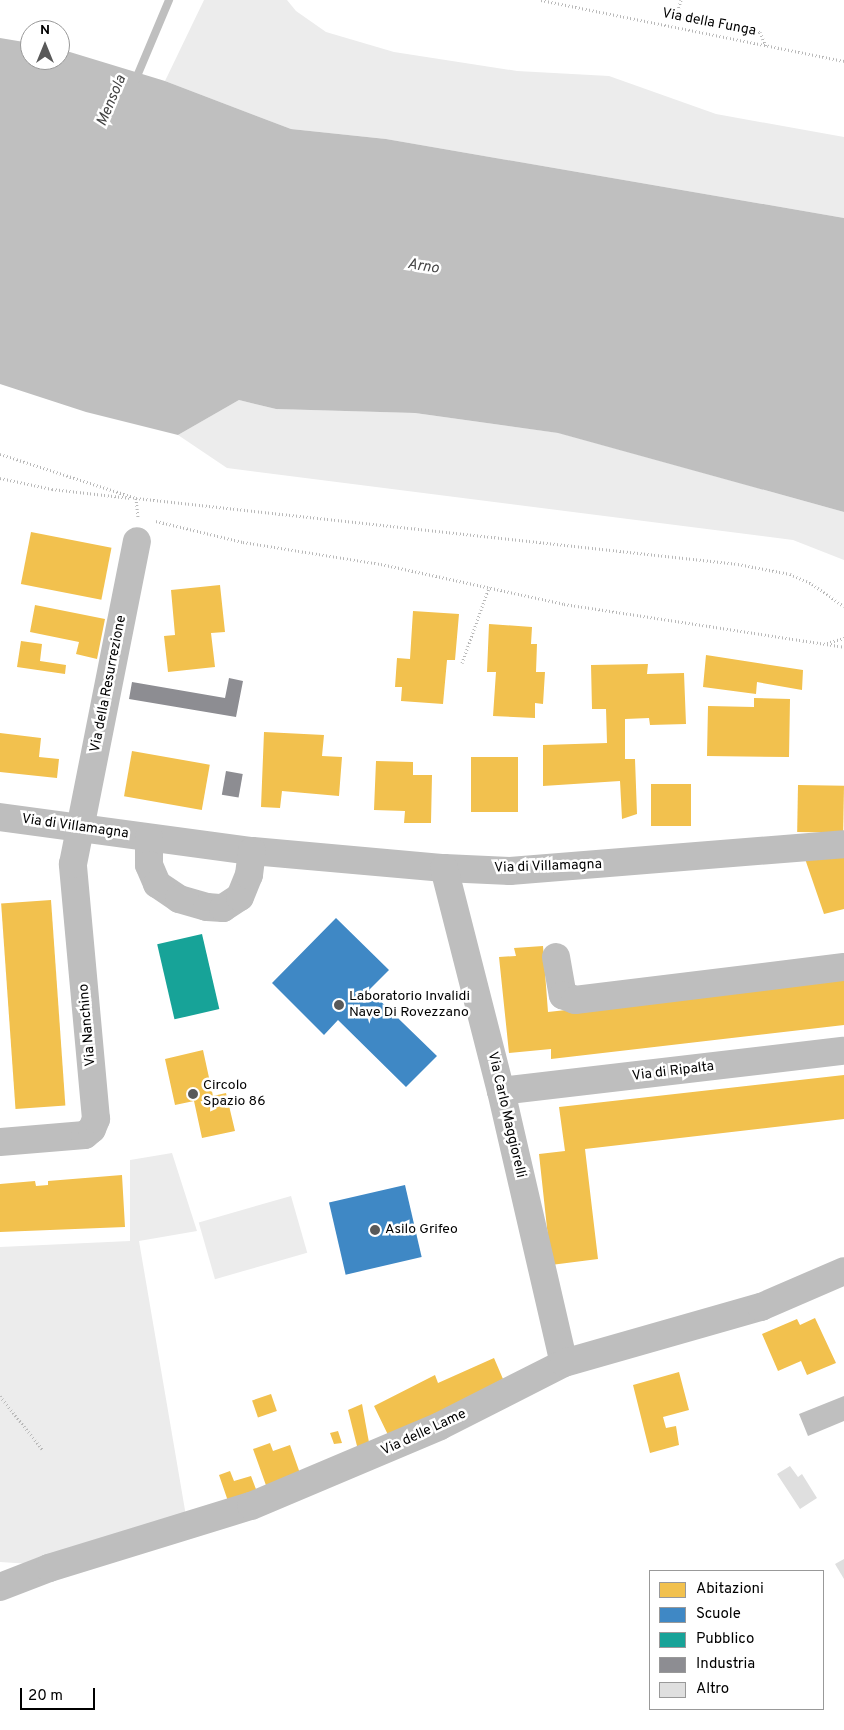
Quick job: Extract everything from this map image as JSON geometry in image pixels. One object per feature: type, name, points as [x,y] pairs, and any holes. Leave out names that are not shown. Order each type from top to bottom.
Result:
[{"type":"street","name":"Via della Resurrezione","points":[[81,827],[138,529]]},
{"type":"street","name":"Via di Villamagna","points":[[0,817],[252,851],[444,868],[532,870],[844,844]]},
{"type":"street","name":"Via Nanchino","points":[[0,1142],[85,1135],[92,1129],[96,1119],[73,864],[81,827]]},
{"type":"street","points":[[149,838],[149,865],[157,884],[179,899],[207,907],[223,908],[240,897],[247,880],[252,851]]},
{"type":"street","name":"Via Carlo Maggiorelli","points":[[444,868],[501,1090],[564,1363]]},
{"type":"street","points":[[556,957],[563,995],[575,1000],[844,967]]},
{"type":"street","name":"Via di Ripalta","points":[[501,1090],[844,1051]]},
{"type":"street","name":"Via delle Lame","points":[[0,1587],[49,1568],[251,1506],[440,1426],[564,1363],[761,1308],[844,1271]]},
{"type":"path","name":"Via della Funga","points":[[541,0],[844,61]]},
{"type":"path","points":[[681,0],[676,16],[760,32],[766,46]]},
{"type":"path","points":[[0,454],[136,498]]},
{"type":"path","points":[[0,478],[52,489],[738,564],[790,574],[812,584],[844,606]]},
{"type":"path","points":[[136,498],[138,529],[243,542],[381,564],[564,604],[844,647]]},
{"type":"path","points":[[462,663],[489,587]]},
{"type":"path","points":[[824,644],[844,638]]},
{"type":"path","points":[[0,1396],[43,1450]]},
{"type":"shaded area","points":[[204,0],[287,0],[296,11],[326,32],[394,52],[517,71],[609,76],[716,114],[844,137],[844,218],[386,139],[291,129],[165,81]]},
{"type":"shaded area","points":[[239,400],[276,409],[415,413],[559,433],[844,512],[844,560],[793,540],[227,468],[178,435]]},
{"type":"shaded area","points":[[172,1153],[197,1231],[139,1241],[186,1516],[31,1564],[0,1562],[0,1247],[130,1241],[130,1160]]},
{"type":"shaded area","points":[[291,1196],[307,1253],[215,1279],[199,1222]]},
{"type":"water","name":"Arno","points":[[0,38],[20,41],[20,70],[70,70],[70,52],[165,81],[291,129],[386,139],[844,218],[844,512],[558,433],[415,413],[276,409],[239,400],[178,435],[86,412],[0,384]]},
{"type":"water","points":[[844,1396],[844,1421],[808,1436],[799,1414]]},
{"type":"building: Abitazioni","points":[[31,532],[111,548],[101,600],[21,584]]},
{"type":"building: Abitazioni","points":[[220,585],[225,632],[211,633],[215,667],[168,672],[164,636],[175,635],[171,590]]},
{"type":"building: Abitazioni","points":[[35,605],[105,619],[97,659],[76,654],[79,642],[30,632]]},
{"type":"building: Abitazioni","points":[[413,611],[459,614],[455,660],[447,660],[443,704],[401,701],[402,687],[395,687],[397,658],[410,659]]},
{"type":"building: Abitazioni","points":[[489,624],[532,627],[531,644],[537,644],[536,672],[545,672],[543,704],[535,703],[535,718],[493,716],[496,672],[487,672]]},
{"type":"building: Abitazioni","points":[[21,641],[42,644],[40,661],[66,665],[65,674],[17,667]]},
{"type":"building: Abitazioni","points":[[706,655],[803,670],[802,690],[757,682],[756,694],[703,687]]},
{"type":"building: Abitazioni","points":[[648,664],[647,674],[684,673],[686,724],[650,725],[649,718],[625,719],[625,759],[635,759],[637,814],[622,819],[620,781],[543,786],[543,745],[607,743],[606,709],[592,709],[591,665]]},
{"type":"building: Abitazioni","points":[[754,698],[790,699],[789,757],[707,756],[708,706],[754,707]]},
{"type":"building: Abitazioni","points":[[264,732],[324,735],[322,756],[342,757],[339,796],[282,791],[280,808],[261,807]]},
{"type":"building: Abitazioni","points":[[0,733],[41,738],[39,757],[59,759],[57,778],[0,772]]},
{"type":"building: Abitazioni","points":[[132,751],[210,765],[202,810],[124,796]]},
{"type":"building: Abitazioni","points":[[471,757],[518,757],[518,812],[471,812]]},
{"type":"building: Abitazioni","points":[[376,761],[413,762],[413,775],[432,775],[431,823],[404,823],[405,811],[374,810]]},
{"type":"building: Abitazioni","points":[[651,784],[691,784],[691,826],[651,826]]},
{"type":"building: Abitazioni","points":[[798,785],[844,786],[843,833],[797,832]]},
{"type":"building: Abitazioni","points":[[844,851],[844,909],[824,914],[803,853]]},
{"type":"building: Abitazioni","points":[[51,900],[65,1105],[15,1109],[1,903]]},
{"type":"building: Abitazioni","points":[[543,946],[548,1012],[844,979],[844,1025],[551,1059],[551,1049],[509,1053],[499,957],[516,956],[514,948]]},
{"type":"building: Abitazioni","name":"Circolo Spazio 86","points":[[203,1050],[213,1096],[226,1093],[235,1131],[202,1138],[194,1101],[175,1105],[165,1059]]},
{"type":"building: Abitazioni","points":[[844,1075],[844,1119],[585,1149],[598,1259],[551,1265],[539,1154],[565,1151],[559,1107]]},
{"type":"building: Abitazioni","points":[[122,1175],[125,1227],[0,1232],[0,1184],[35,1181],[36,1186],[48,1185],[48,1181]]},
{"type":"building: Abitazioni","points":[[815,1318],[836,1363],[807,1375],[801,1361],[778,1371],[762,1334],[797,1319],[800,1325]]},
{"type":"building: Abitazioni","points":[[494,1358],[503,1379],[390,1439],[374,1406],[435,1375],[438,1383]]},
{"type":"building: Abitazioni","points":[[679,1372],[689,1410],[663,1417],[666,1428],[676,1426],[679,1445],[650,1453],[633,1385]]},
{"type":"building: Abitazioni","points":[[271,1394],[277,1411],[258,1418],[252,1401]]},
{"type":"building: Abitazioni","points":[[362,1404],[370,1448],[359,1454],[348,1410]]},
{"type":"building: Abitazioni","points":[[338,1431],[342,1443],[334,1444],[330,1433]]},
{"type":"building: Abitazioni","points":[[270,1443],[273,1451],[290,1445],[302,1479],[268,1491],[253,1449]]},
{"type":"building: Abitazioni","points":[[230,1471],[234,1481],[251,1476],[259,1497],[230,1507],[219,1475]]},
{"type":"building: Scuole","name":"Laboratorio Invalidi Nave Di Rovezzano","points":[[336,918],[389,970],[369,990],[437,1056],[406,1087],[338,1020],[324,1035],[272,983]]},
{"type":"building: Scuole","name":"Asilo Grifeo","points":[[405,1185],[422,1257],[346,1275],[329,1203]]},
{"type":"building: Pubblico","points":[[202,934],[219,1009],[175,1019],[157,944]]},
{"type":"building: Industria","points":[[229,678],[243,681],[236,717],[129,699],[132,682],[225,698]]},
{"type":"building: Industria","points":[[226,771],[243,774],[239,798],[222,795]]},
{"type":"building: Altro","points":[[790,1466],[798,1477],[802,1474],[817,1498],[800,1509],[777,1474]]},
{"type":"building: Altro","points":[[844,1559],[844,1579],[835,1564]]},
{"type":"waterway","name":"Mensola","points":[[135,81],[169,0]]},
{"type":"place","name":"Laboratorio Invalidi Nave Di Rovezzano","points":[[339,1005]]},
{"type":"place","name":"Circolo Spazio 86","points":[[193,1094]]},
{"type":"place","name":"Asilo Grifeo","points":[[375,1230]]}]
